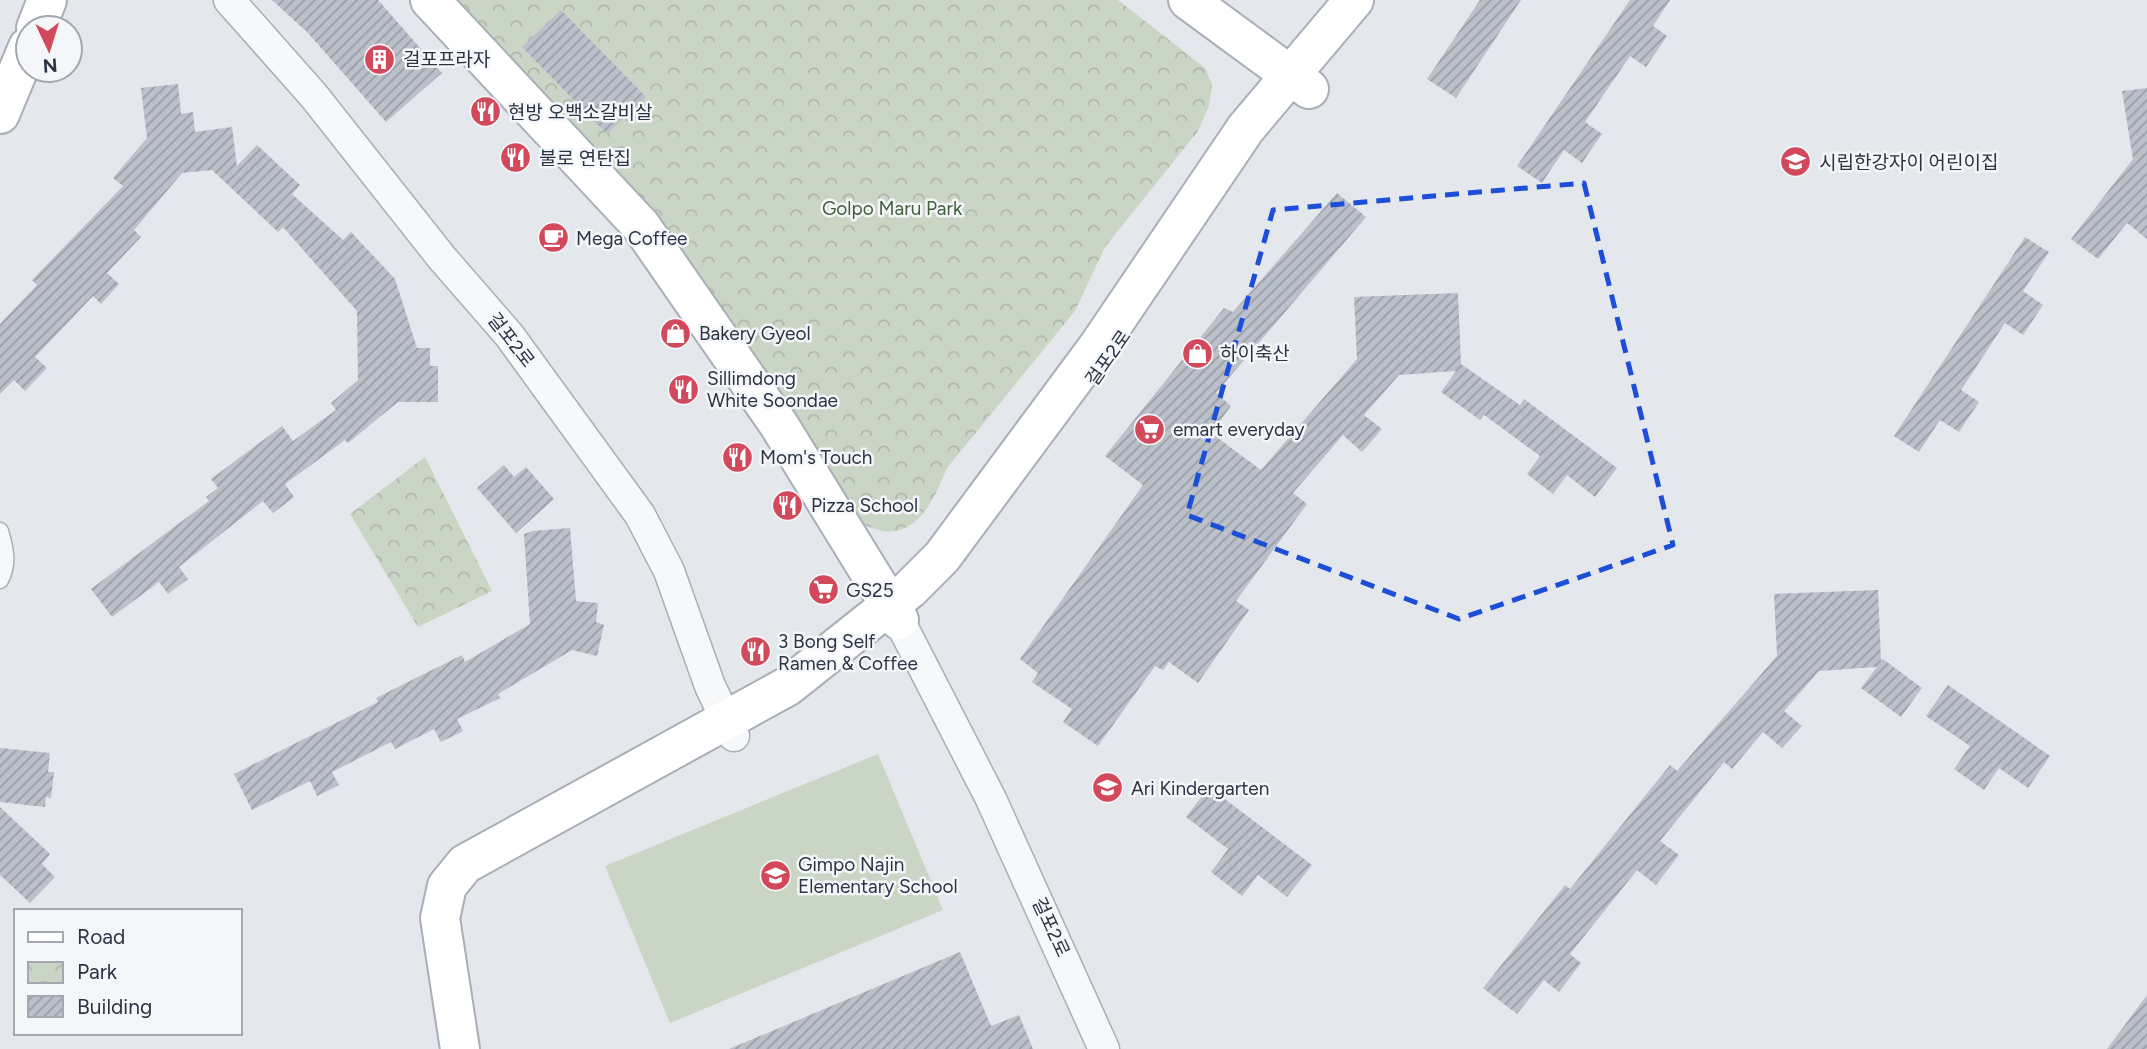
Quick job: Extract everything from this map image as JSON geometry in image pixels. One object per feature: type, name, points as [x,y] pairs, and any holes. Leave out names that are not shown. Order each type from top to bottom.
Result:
[{"type":"street","name":"걸포2로","points":[[229,0],[314,96],[442,258],[509,335],[640,515],[669,570],[730,729],[895,613],[942,557],[1099,345],[1247,128],[1299,81],[1380,0]]},
{"type":"street","name":"걸포2로","points":[[430,0],[641,226],[779,425],[895,613],[991,799],[1104,1049]]},
{"type":"street","points":[[1188,0],[1299,81]]},
{"type":"street","name":"걸포2로","points":[[1299,81],[1354,0]]},
{"type":"street","points":[[0,114],[14,80]]},
{"type":"street","points":[[460,1049],[440,918],[447,886],[465,864],[730,729]]},
{"type":"street","points":[[480,1049],[464,940],[464,910],[475,886],[498,864],[730,729]]},
{"type":"lane","points":[[0,531],[6,552],[5,570],[0,580]]},
{"type":"highlighted area","points":[[1584,183],[1673,545],[1459,619],[1187,515],[1273,210]]},
{"type":"green space","name":"Golpo Maru Park","points":[[455,0],[1118,0],[1205,68],[1212,85],[1209,106],[1198,131],[1105,247],[1075,311],[947,468],[925,511],[904,528],[891,531],[876,529],[859,522]]},
{"type":"green space","points":[[425,457],[492,591],[418,627],[350,514]]},
{"type":"green space","points":[[878,754],[943,910],[670,1023],[605,866]]},
{"type":"building","name":"걸포프라자","points":[[272,0],[378,0],[442,73],[386,122],[308,33]]},
{"type":"building","points":[[1480,0],[1521,0],[1456,98],[1427,79]]},
{"type":"building","points":[[1630,0],[1670,0],[1653,26],[1667,36],[1646,67],[1630,56],[1585,122],[1602,134],[1582,163],[1564,150],[1542,183],[1517,166]]},
{"type":"building","points":[[561,10],[646,97],[607,134],[522,47]]},
{"type":"building","points":[[178,84],[181,114],[193,112],[195,132],[232,127],[237,166],[257,145],[300,185],[292,194],[343,240],[351,232],[395,279],[417,348],[430,348],[430,366],[438,366],[438,402],[398,402],[348,443],[345,440],[285,484],[294,497],[273,513],[263,501],[179,567],[188,579],[168,594],[159,582],[112,617],[91,589],[209,501],[206,497],[218,488],[211,479],[282,426],[293,441],[336,410],[331,403],[358,380],[357,311],[283,227],[278,232],[212,170],[182,173],[134,230],[141,237],[107,273],[119,284],[101,304],[93,296],[35,357],[47,368],[25,391],[14,380],[0,394],[0,324],[37,285],[32,280],[123,186],[113,178],[147,138],[141,88]]},
{"type":"building","points":[[2147,88],[2147,239],[2127,223],[2098,259],[2071,239],[2133,159],[2122,91]]},
{"type":"building","points":[[1337,193],[1366,217],[1216,393],[1231,406],[1211,433],[1261,470],[1357,359],[1354,297],[1458,293],[1461,364],[1520,405],[1524,399],[1617,468],[1595,497],[1567,475],[1553,494],[1527,474],[1540,456],[1484,415],[1480,420],[1441,392],[1456,371],[1399,375],[1364,415],[1382,429],[1362,452],[1343,435],[1293,493],[1307,504],[1236,601],[1249,610],[1198,683],[1169,662],[1163,670],[1155,666],[1098,746],[1063,722],[1072,709],[1032,682],[1038,673],[1020,659],[1143,485],[1105,456],[1224,308],[1233,312]]},
{"type":"building","points":[[2025,237],[2049,252],[2023,291],[2043,305],[2023,335],[2005,323],[1961,390],[1979,402],[1959,432],[1940,420],[1919,452],[1894,436]]},
{"type":"building","points":[[504,465],[514,477],[526,467],[554,499],[516,533],[477,488]]},
{"type":"building","points":[[570,528],[576,601],[598,603],[596,622],[604,625],[597,656],[572,650],[498,694],[500,698],[457,719],[463,731],[441,742],[434,729],[395,749],[391,742],[332,772],[339,785],[317,796],[310,781],[252,810],[234,774],[378,702],[376,698],[462,655],[465,662],[530,624],[524,534]]},
{"type":"building","points":[[1878,590],[1881,661],[1883,659],[1922,688],[1901,717],[1861,688],[1877,667],[1819,671],[1784,711],[1802,726],[1782,748],[1763,732],[1732,769],[1724,762],[1660,841],[1679,855],[1656,885],[1637,870],[1570,954],[1581,963],[1559,992],[1544,980],[1517,1014],[1483,988],[1565,885],[1570,889],[1670,765],[1677,771],[1777,656],[1774,594]]},
{"type":"building","points":[[1948,685],[2050,756],[2028,788],[1999,768],[1984,790],[1954,769],[1970,746],[1926,716]]},
{"type":"building","points":[[0,748],[50,753],[48,772],[54,772],[51,798],[46,797],[45,807],[0,802]]},
{"type":"building","points":[[1209,787],[1312,865],[1287,897],[1258,875],[1242,896],[1211,872],[1228,849],[1186,817]]},
{"type":"building","points":[[0,807],[50,854],[42,864],[55,877],[30,903],[0,875]]},
{"type":"building","points":[[960,952],[991,1026],[1019,1015],[1033,1049],[729,1049]]},
{"type":"building","points":[[2147,995],[2147,1049],[2107,1049]]},
{"type":"place","name":"걸포프라자","points":[[380,59]]},
{"type":"place","name":"현방 오백소갈비살","points":[[485,112]]},
{"type":"place","name":"불로 연탄집","points":[[516,158]]},
{"type":"place","name":"시립한강자이 어린이집","points":[[1796,162]]},
{"type":"place","name":"Mega Coffee","points":[[553,238]]},
{"type":"place","name":"Bakery Gyeol","points":[[676,333]]},
{"type":"place","name":"하이축산","points":[[1197,353]]},
{"type":"place","name":"Sillimdong White Soondae","points":[[684,389]]},
{"type":"place","name":"emart everyday","points":[[1150,429]]},
{"type":"place","name":"Mom's Touch","points":[[737,457]]},
{"type":"place","name":"Pizza School","points":[[788,505]]},
{"type":"place","name":"GS25","points":[[823,590]]},
{"type":"place","name":"3 Bong Self Ramen & Coffee","points":[[755,652]]},
{"type":"place","name":"Ari Kindergarten","points":[[1108,788]]},
{"type":"place","name":"Gimpo Najin Elementary School","points":[[775,875]]}]
